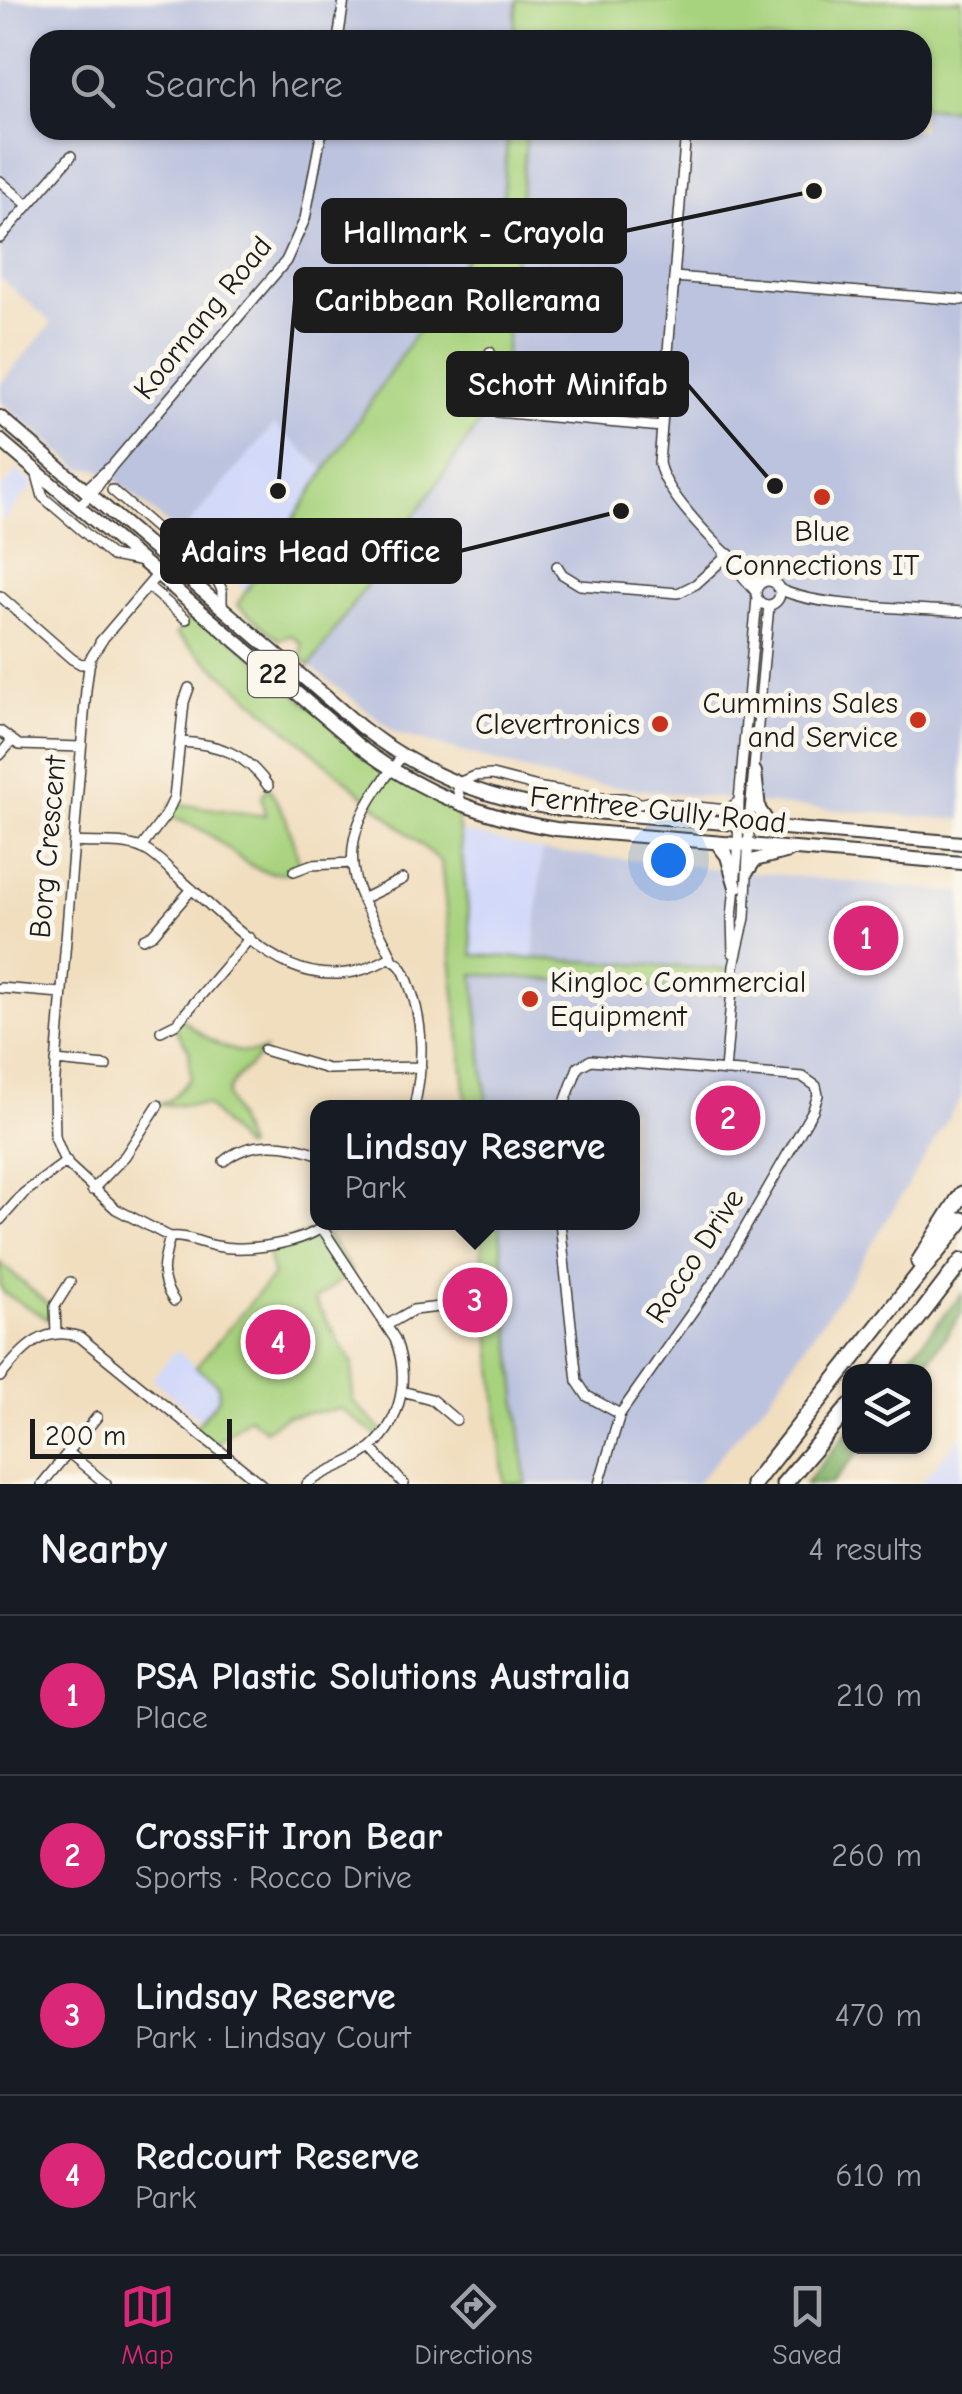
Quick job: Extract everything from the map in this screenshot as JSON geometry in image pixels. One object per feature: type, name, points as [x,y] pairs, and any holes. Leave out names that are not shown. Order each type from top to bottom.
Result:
[{"type":"highway","points":[[894,1310],[962,1194]]},
{"type":"highway","points":[[753,1484],[962,1220]]},
{"type":"highway","points":[[883,1364],[962,1265]]},
{"type":"highway","points":[[784,1484],[842,1415]]},
{"type":"main road","name":"Ferntree Gully Road","points":[[0,418],[361,726],[402,756],[456,784],[512,802],[594,813],[962,842]]},
{"type":"main road","name":"Ferntree Gully Road","points":[[0,440],[338,730],[391,770],[462,806],[556,829],[962,863]]},
{"type":"main road","points":[[755,772],[759,809],[772,827]]},
{"type":"main road","points":[[717,843],[726,856],[736,887]]},
{"type":"main road","points":[[749,869],[755,860],[796,849]]},
{"type":"street","points":[[340,30],[344,0]]},
{"type":"street","name":"Koornang Road","points":[[78,506],[286,260],[306,219],[320,140]]},
{"type":"street","points":[[685,140],[659,458],[662,476],[758,591],[761,603],[821,600]]},
{"type":"street","points":[[0,238],[71,156]]},
{"type":"street","points":[[0,182],[28,205]]},
{"type":"street","points":[[674,277],[962,300]]},
{"type":"street","points":[[490,352],[490,403],[497,412],[662,427]]},
{"type":"street","points":[[36,471],[43,497],[86,534],[116,558],[143,562]]},
{"type":"street","points":[[112,490],[218,582],[222,608]]},
{"type":"street","points":[[91,495],[128,504]]},
{"type":"street","points":[[557,566],[580,586],[678,593],[696,584],[728,555]]},
{"type":"street","name":"Borg Crescent","points":[[158,575],[87,663],[54,1128],[67,1160],[79,1169],[89,1186],[123,1214],[170,1236],[250,1249],[277,1244],[312,1230]]},
{"type":"street","points":[[758,591],[773,582],[793,596],[962,612]]},
{"type":"street","points":[[148,586],[186,619]]},
{"type":"street","points":[[734,966],[732,917],[778,588]]},
{"type":"street","points":[[744,825],[738,801],[758,591]]},
{"type":"street","points":[[0,596],[66,652],[87,663]]},
{"type":"street","points":[[141,848],[172,803],[183,707],[189,688]]},
{"type":"street","points":[[0,731],[12,741],[81,749]]},
{"type":"street","points":[[0,755],[12,741]]},
{"type":"street","points":[[181,742],[231,750],[252,766],[268,786]]},
{"type":"street","points":[[402,756],[360,816],[354,864],[362,899],[388,942],[391,957],[401,967],[415,1001],[422,1036],[415,1100]]},
{"type":"street","points":[[462,806],[456,784],[474,776],[492,776],[604,798],[628,798],[640,804]]},
{"type":"street","points":[[594,813],[668,803],[727,810],[738,801]]},
{"type":"street","points":[[668,803],[688,821]]},
{"type":"street","points":[[74,842],[141,848],[282,962],[313,974],[350,974],[391,957]]},
{"type":"street","points":[[567,1100],[576,1071],[586,1060],[725,1070],[734,966],[749,869],[744,845]]},
{"type":"street","points":[[294,871],[310,865],[354,864]]},
{"type":"street","points":[[362,899],[402,880]]},
{"type":"street","points":[[143,939],[154,934],[192,889]]},
{"type":"street","points":[[161,1032],[177,1022],[250,938]]},
{"type":"street","points":[[0,988],[61,993]]},
{"type":"street","points":[[264,1050],[328,1069],[421,1068]]},
{"type":"street","points":[[56,1062],[106,1066]]},
{"type":"street","name":"Rocco Drive","points":[[599,1484],[620,1414],[719,1274],[814,1110],[816,1086],[803,1078],[725,1070]]},
{"type":"street","points":[[89,1186],[125,1156],[158,1105]]},
{"type":"street","points":[[224,1161],[241,1150],[260,1146],[310,1152]]},
{"type":"street","points":[[0,1220],[20,1196],[67,1160]]},
{"type":"street","points":[[307,1484],[370,1448],[394,1418],[402,1392],[401,1358],[387,1324],[328,1230]]},
{"type":"street","points":[[561,1230],[577,1381],[587,1396],[620,1414]]},
{"type":"street","points":[[170,1236],[162,1279],[174,1301]]},
{"type":"street","points":[[56,1333],[55,1306],[70,1282]]},
{"type":"street","points":[[387,1324],[409,1311],[458,1305]]},
{"type":"street","points":[[0,1377],[28,1344],[56,1333],[76,1335],[94,1345],[261,1484]]},
{"type":"street","points":[[402,1392],[435,1401],[456,1420]]},
{"type":"street","points":[[42,1484],[98,1418]]},
{"type":"street","points":[[370,1448],[404,1484]]},
{"type":"street","points":[[68,1452],[106,1484]]},
{"type":"shaded area","points":[[0,0],[517,0],[514,30],[30,30],[30,140],[507,140],[503,201],[326,471],[274,425],[180,535],[117,481],[97,469],[81,469],[0,401],[0,384],[52,323],[0,278]]},
{"type":"shaded area","points":[[962,95],[962,820],[777,805],[563,781],[396,733],[310,666],[482,419],[499,420],[526,140],[932,140],[932,107],[952,108]]},
{"type":"shaded area","points":[[274,425],[326,471],[247,592],[180,535]]},
{"type":"shaded area","points":[[17,470],[34,485],[4,520],[0,517],[0,491]]},
{"type":"shaded area","points":[[459,831],[542,851],[534,959],[472,955]]},
{"type":"shaded area","points":[[542,851],[962,893],[962,1096],[847,1285],[770,1397],[696,1484],[526,1484],[500,1230],[640,1230],[640,1100],[486,1100],[472,955],[534,958]]},
{"type":"shaded area","points":[[176,1350],[219,1386],[219,1399],[201,1420],[152,1379]]},
{"type":"shaded area","points":[[962,1435],[962,1484],[920,1484]]},
{"type":"green space","points":[[517,0],[962,0],[962,95],[952,109],[932,108],[932,30],[514,30]]},
{"type":"green space","points":[[507,140],[526,140],[499,420],[482,419],[310,666],[301,658],[302,644],[291,635],[279,640],[237,605],[503,201]]},
{"type":"green space","points":[[197,609],[338,730],[456,804],[473,955],[733,970],[731,994],[474,974],[486,1100],[466,1100],[441,862],[176,634]]},
{"type":"green space","points":[[268,786],[286,818],[301,868],[262,871],[205,832],[166,815],[172,803],[265,816],[262,796]]},
{"type":"green space","points":[[181,1018],[230,1049],[264,1050],[234,1081],[227,1095],[247,1147],[207,1105],[158,1105],[170,1100],[191,1078],[189,1050],[173,1025]]},
{"type":"green space","points":[[323,1230],[352,1272],[314,1300],[352,1362],[353,1401],[384,1433],[380,1438],[341,1409],[286,1416],[265,1430],[249,1417],[214,1445],[194,1429],[219,1398],[218,1385],[196,1367],[273,1276],[267,1247]]},
{"type":"green space","points":[[480,1230],[500,1230],[526,1484],[504,1484],[488,1310],[470,1311],[458,1305],[468,1296],[486,1294]]},
{"type":"green space","points":[[0,1263],[54,1309],[55,1323],[5,1294],[0,1286]]},
{"type":"green space","points":[[962,1294],[962,1313],[926,1364],[904,1364]]},
{"type":"green space","points":[[842,1439],[842,1454],[857,1454],[831,1484],[805,1484]]},
{"type":"place","name":"Hallmark - Crayola","points":[[814,191]]},
{"type":"place","name":"Schott Minifab","points":[[775,486]]},
{"type":"place","name":"Caribbean Rollerama","points":[[278,491]]},
{"type":"place","name":"Blue Connections IT","points":[[822,497]]},
{"type":"place","name":"Adairs Head Office","points":[[621,511]]},
{"type":"place","name":"Cummins Sales and Service","points":[[918,720]]},
{"type":"place","name":"Clevertronics","points":[[660,724]]},
{"type":"place","name":"PSA Plastic Solutions Australia","points":[[866,938]]},
{"type":"place","name":"Kingloc Commercial Equipment","points":[[530,999]]},
{"type":"place","name":"CrossFit Iron Bear","points":[[728,1118]]},
{"type":"place","name":"Lindsay Reserve","points":[[475,1300]]},
{"type":"place","name":"Redcourt Reserve","points":[[278,1342]]}]
